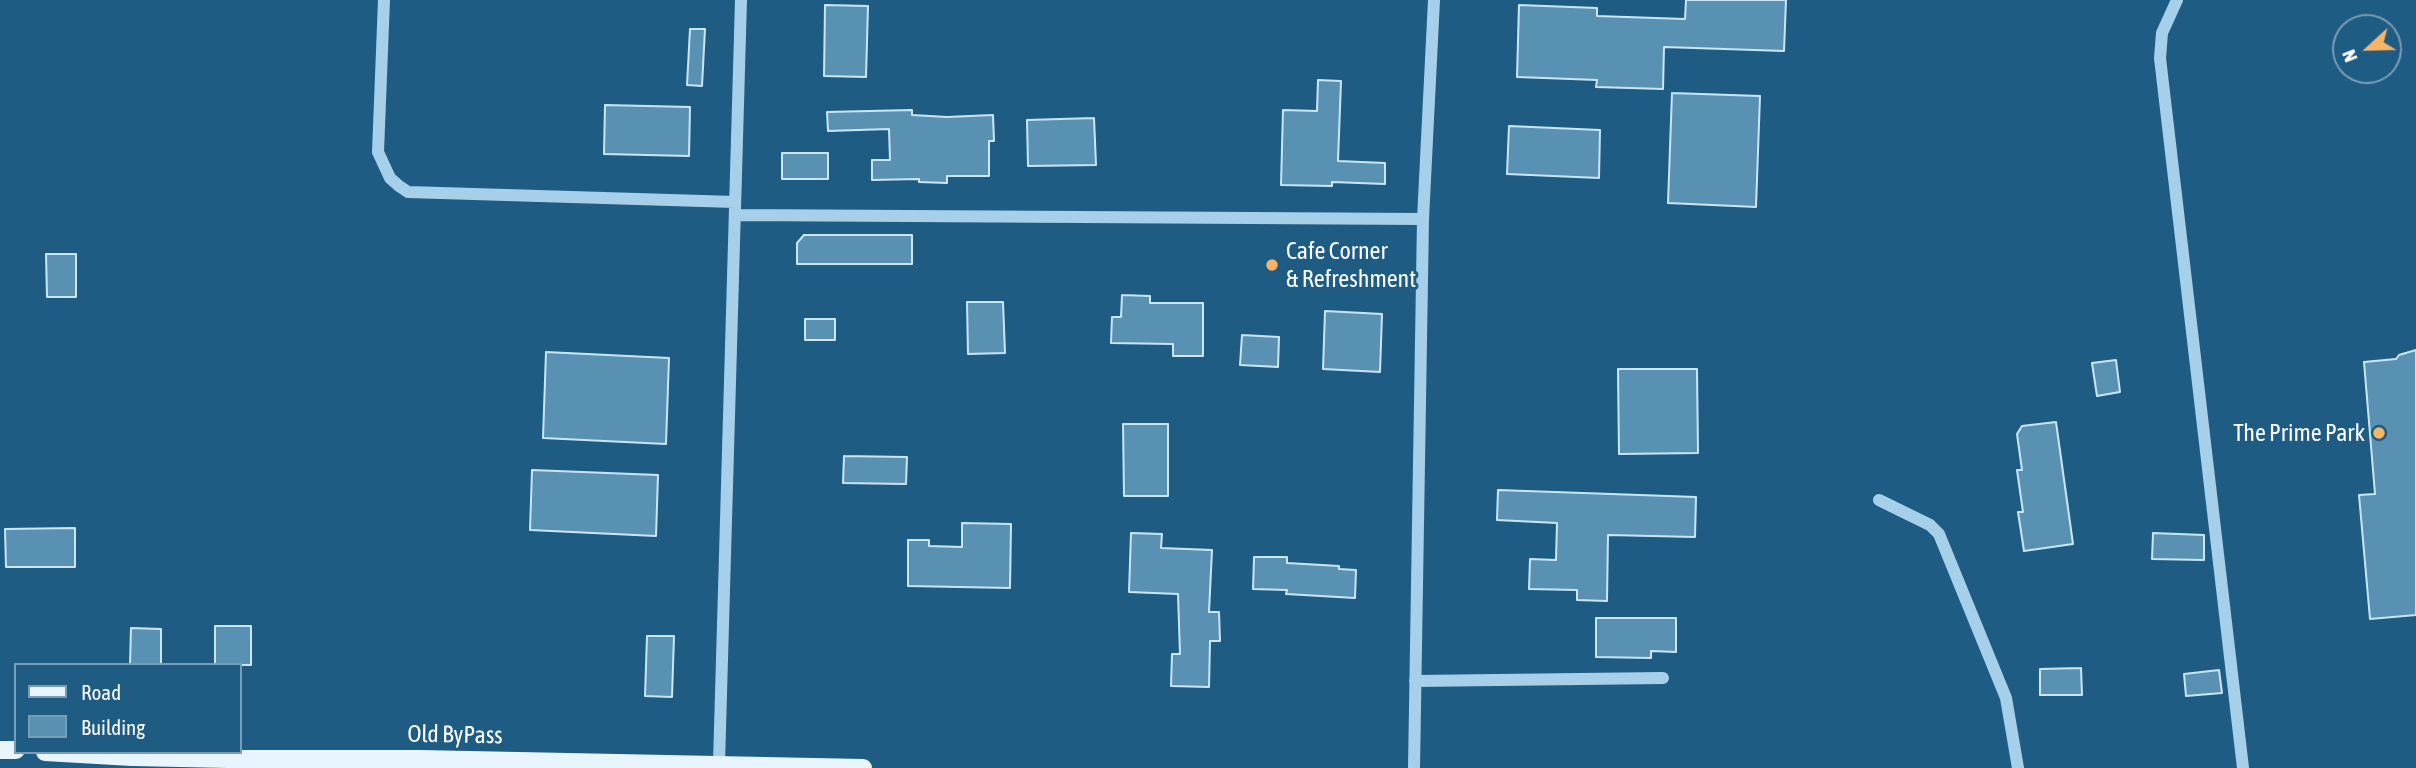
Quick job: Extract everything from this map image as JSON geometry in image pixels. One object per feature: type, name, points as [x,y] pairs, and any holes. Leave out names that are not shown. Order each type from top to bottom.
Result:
[{"type":"main road","name":"Old ByPass","points":[[61,754],[132,763],[719,763],[863,768]]},
{"type":"lane","points":[[384,0],[378,152],[390,178],[408,192],[735,208],[1423,219]]},
{"type":"lane","points":[[719,763],[741,0]]},
{"type":"lane","points":[[1414,768],[1423,219],[1434,0]]},
{"type":"lane","points":[[2177,0],[2162,33],[2160,58],[2243,768]]},
{"type":"lane","points":[[1879,500],[1930,525],[1939,534],[2006,698],[2018,768]]},
{"type":"lane","points":[[1415,681],[1663,678]]},
{"type":"building","points":[[1686,0],[1786,0],[1784,51],[1664,47],[1663,89],[1596,87],[1597,80],[1517,77],[1519,5],[1597,8],[1597,16],[1685,19]]},
{"type":"building","points":[[825,5],[868,6],[866,77],[824,76]]},
{"type":"building","points":[[690,29],[705,29],[702,86],[687,85]]},
{"type":"building","points":[[1318,80],[1341,81],[1338,161],[1385,163],[1385,184],[1332,182],[1332,186],[1281,185],[1283,110],[1317,111]]},
{"type":"building","points":[[1672,93],[1760,96],[1756,207],[1668,203]]},
{"type":"building","points":[[605,105],[690,107],[689,156],[604,154]]},
{"type":"building","points":[[912,110],[912,115],[993,115],[994,141],[989,141],[989,176],[947,176],[947,183],[919,182],[919,179],[872,180],[872,160],[890,160],[889,129],[828,131],[827,112]]},
{"type":"building","points":[[1094,118],[1096,165],[1028,166],[1027,120]]},
{"type":"building","points":[[1509,126],[1600,130],[1599,178],[1507,174]]},
{"type":"building","points":[[782,153],[828,153],[828,179],[782,179]]},
{"type":"building","points":[[804,235],[912,235],[912,264],[797,264],[797,243]]},
{"type":"building","points":[[46,254],[76,254],[76,297],[47,297]]},
{"type":"building","points":[[1122,295],[1150,296],[1150,303],[1203,303],[1203,356],[1173,356],[1173,344],[1111,343],[1112,317],[1121,317]]},
{"type":"building","points":[[967,302],[1003,302],[1005,353],[968,354]]},
{"type":"building","points":[[1325,311],[1382,314],[1380,372],[1323,369]]},
{"type":"building","points":[[805,319],[835,319],[835,340],[805,340]]},
{"type":"building","points":[[1242,335],[1279,337],[1278,367],[1240,365]]},
{"type":"building","points":[[2416,350],[2416,615],[2370,619],[2359,495],[2375,494],[2364,362],[2396,359],[2399,355]]},
{"type":"building","points":[[546,352],[669,358],[666,444],[543,438]]},
{"type":"building","points":[[2116,360],[2120,392],[2097,396],[2092,363]]},
{"type":"building","points":[[1618,369],[1697,369],[1698,453],[1619,454]]},
{"type":"building","points":[[2056,422],[2073,544],[2024,551],[2018,512],[2023,512],[2017,470],[2022,470],[2017,434],[2022,426]]},
{"type":"building","points":[[1123,424],[1168,424],[1168,496],[1124,496]]},
{"type":"building","points":[[844,456],[907,457],[906,484],[843,483]]},
{"type":"building","points":[[532,470],[658,475],[656,536],[530,530]]},
{"type":"building","points":[[1498,490],[1696,497],[1695,537],[1608,535],[1607,601],[1577,600],[1577,590],[1529,589],[1530,559],[1556,560],[1557,523],[1497,520]]},
{"type":"building","points":[[962,523],[1011,524],[1010,588],[908,586],[908,540],[929,540],[929,546],[962,547]]},
{"type":"building","points":[[75,528],[75,567],[6,567],[5,529]]},
{"type":"building","points":[[1131,533],[1162,534],[1161,548],[1212,550],[1209,612],[1219,612],[1220,641],[1210,641],[1209,687],[1171,686],[1172,654],[1180,654],[1178,594],[1129,592]]},
{"type":"building","points":[[2153,533],[2204,535],[2204,560],[2152,559]]},
{"type":"building","points":[[1254,557],[1287,557],[1287,563],[1339,566],[1339,569],[1356,570],[1355,598],[1253,589]]},
{"type":"building","points":[[1596,618],[1676,618],[1676,652],[1651,651],[1651,658],[1596,657]]},
{"type":"building","points":[[215,626],[251,626],[251,665],[215,663]]},
{"type":"building","points":[[131,628],[161,629],[161,663],[130,663]]},
{"type":"building","points":[[647,636],[674,636],[672,697],[645,696]]},
{"type":"building","points":[[2081,668],[2082,695],[2040,695],[2040,669]]},
{"type":"building","points":[[2219,670],[2222,693],[2186,696],[2184,674]]},
{"type":"place","name":"Cafe Corner & Refreshment","points":[[1272,265]]},
{"type":"place","name":"The Prime Park","points":[[2379,433]]}]
